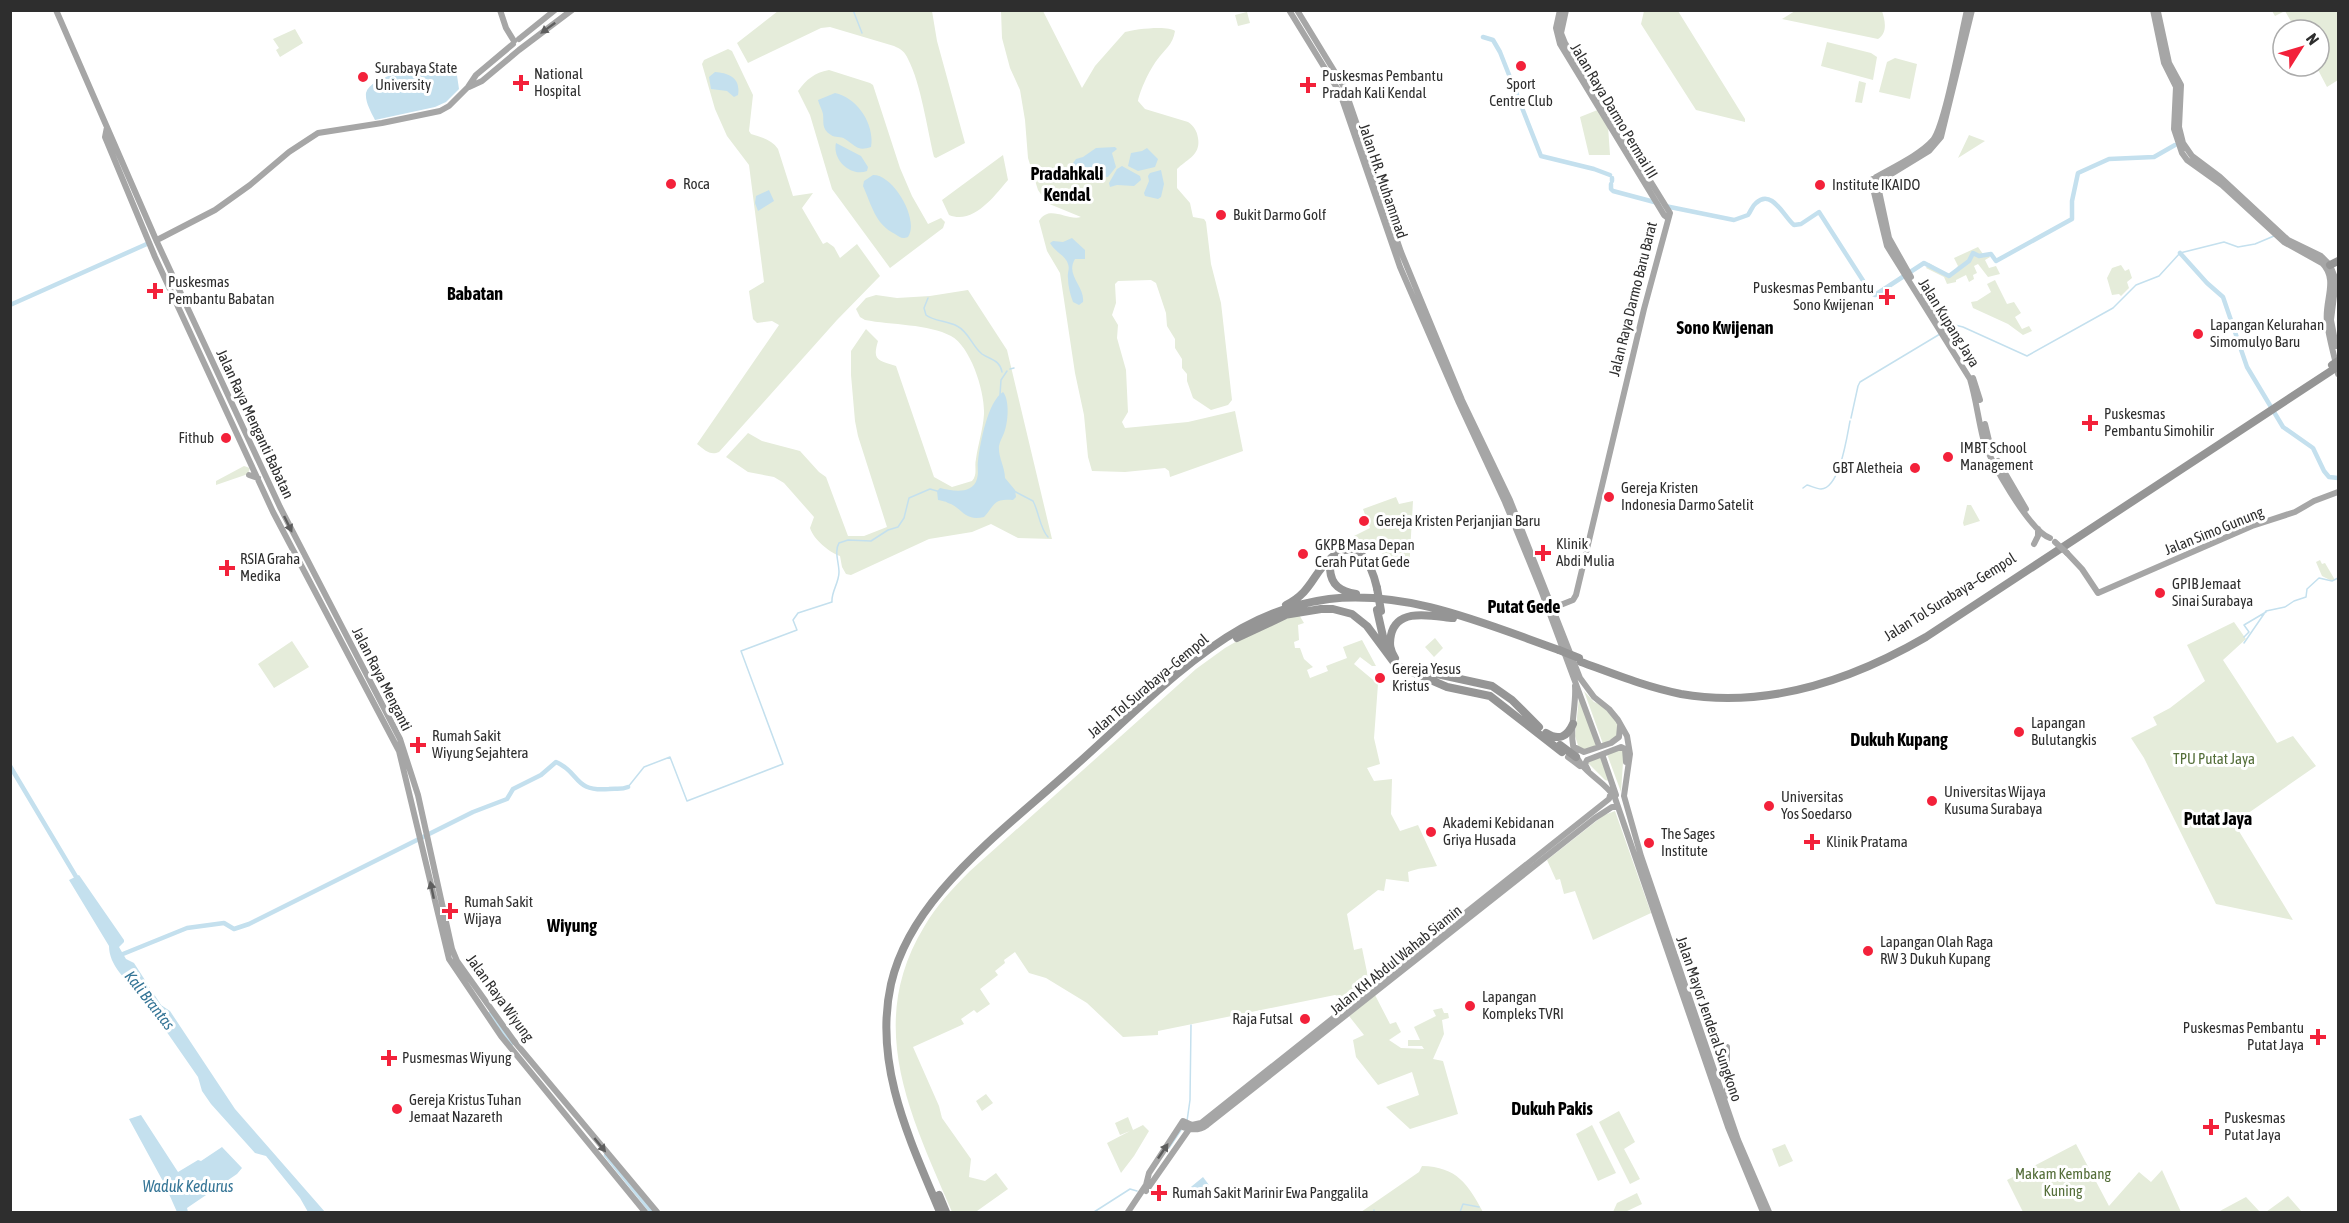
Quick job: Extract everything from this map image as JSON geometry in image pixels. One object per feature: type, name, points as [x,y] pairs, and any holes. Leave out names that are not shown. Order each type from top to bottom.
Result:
[{"type":"highway","name":"Jalan Tol Surabaya–Gempol","points":[[939,1212],[897,1100],[886,1043],[887,1013],[892,981],[912,931],[960,870],[1171,680],[1231,634],[1267,615],[1291,607],[1376,591],[1467,617],[1647,686],[1680,694],[1714,698],[1757,697],[1825,683],[1862,670],[1926,637],[2337,366]]},
{"type":"highway","points":[[1267,615],[1304,593],[1328,561],[1342,551],[1356,552],[1366,558],[1373,574],[1389,653],[1410,668],[1492,686],[1503,692],[1569,755]]},
{"type":"highway","points":[[1344,554],[1360,557],[1367,565],[1376,591],[1353,594],[1337,587],[1330,576],[1330,569],[1335,560],[1344,554]]},
{"type":"highway","name":"Jalan Tol Surabaya–Gempol","points":[[946,1212],[903,1104],[891,1042],[891,1021],[895,990],[913,939],[937,902],[971,866],[1170,688],[1226,644],[1284,615],[1318,605],[1353,602],[1404,606],[1453,618],[1560,652]]},
{"type":"highway","points":[[1284,615],[1321,609],[1352,614],[1367,626],[1402,668],[1447,687],[1490,696],[1569,755]]},
{"type":"highway","points":[[1389,653],[1391,633],[1397,623],[1404,618],[1416,615],[1453,618]]},
{"type":"highway","points":[[1490,696],[1496,691],[1492,686]]},
{"type":"highway","points":[[1498,701],[1499,695],[1503,692]]},
{"type":"highway","points":[[1546,733],[1552,737],[1562,737],[1570,731],[1573,724]]},
{"type":"main road","name":"Jalan Raya Menganti Babatan","points":[[56,10],[155,243],[305,565]]},
{"type":"main road","points":[[500,10],[520,49]]},
{"type":"main road","points":[[155,243],[215,210],[250,185],[289,152],[318,133],[382,123],[440,111],[449,106],[468,87],[476,75],[555,10]]},
{"type":"main road","points":[[468,87],[482,81],[572,10]]},
{"type":"main road","name":"Jalan HR. Muhammad","points":[[1289,10],[1327,66]]},
{"type":"main road","name":"Jalan HR. Muhammad","points":[[1297,10],[1340,93],[1385,216],[1400,267],[1444,364]]},
{"type":"main road","name":"Jalan Raya Darmo Permai III","points":[[1560,10],[1556,28],[1557,39],[1587,82]]},
{"type":"main road","name":"Jalan Raya Darmo Permai III","points":[[1566,10],[1561,28],[1562,37],[1664,210]]},
{"type":"main road","points":[[1956,65],[1967,10]]},
{"type":"main road","points":[[1956,65],[1972,10]]},
{"type":"main road","points":[[2156,10],[2163,50],[2178,82],[2179,127],[2182,143],[2192,156],[2288,240],[2332,266]]},
{"type":"main road","points":[[515,42],[523,41],[520,49]]},
{"type":"main road","name":"Jalan Kupang Jaya","points":[[1956,65],[1944,128],[1938,142],[1929,151],[1874,182],[1889,238],[1909,277],[1959,357],[1970,379],[1978,400],[1985,444],[2038,530],[2052,539]]},
{"type":"main road","points":[[476,75],[477,80],[482,81]]},
{"type":"main road","name":"Jalan Raya Darmo Baru Barat","points":[[1552,606],[1575,599],[1624,393],[1664,210]]},
{"type":"main road","name":"Jalan HR. Muhammad","points":[[1385,216],[1441,350],[1444,364]]},
{"type":"main road","points":[[2332,266],[2331,320],[2337,366]]},
{"type":"main road","points":[[2332,266],[2326,318],[2337,366]]},
{"type":"main road","name":"Jalan Raya Menganti Babatan","points":[[204,350],[258,478],[305,565],[336,614]]},
{"type":"main road","points":[[1444,364],[1552,606],[1577,680],[1569,755],[1611,792],[1630,832]]},
{"type":"main road","points":[[244,463],[247,453]]},
{"type":"main road","points":[[249,475],[258,478]]},
{"type":"main road","name":"Jalan Kupang Jaya","points":[[2012,490],[2052,539],[2082,568],[2098,593]]},
{"type":"main road","name":"Jalan Simo Gunung","points":[[2098,593],[2252,526],[2295,512],[2314,501],[2338,492]]},
{"type":"main road","points":[[1507,501],[1581,686],[1600,745]]},
{"type":"main road","points":[[2034,544],[2038,530]]},
{"type":"main road","name":"Jalan Raya Menganti","points":[[305,565],[390,725],[403,755]]},
{"type":"main road","name":"Jalan Raya Menganti","points":[[336,614],[337,625],[371,697],[390,725]]},
{"type":"main road","points":[[1577,680],[1618,720],[1630,753],[1624,796],[1630,832]]},
{"type":"main road","points":[[1572,738],[1575,747],[1580,752],[1601,747],[1619,737],[1621,731],[1618,720]]},
{"type":"main road","points":[[1591,775],[1585,767],[1586,761],[1619,748],[1624,749],[1627,767]]},
{"type":"main road","name":"Jalan Raya Wiyung","points":[[403,755],[410,767],[424,839]]},
{"type":"main road","name":"Jalan Raya Wiyung","points":[[403,755],[457,961],[492,1019],[627,1184],[657,1212]]},
{"type":"main road","points":[[1605,757],[1630,832]]},
{"type":"main road","name":"Jalan KH Abdul Wahab Siamin","points":[[1186,1126],[1201,1123],[1324,1029],[1603,808],[1611,792]]},
{"type":"main road","name":"Jalan KH Abdul Wahab Siamin","points":[[1603,808],[1618,807]]},
{"type":"main road","name":"Jalan Mayor Jenderal Sungkono","points":[[1630,832],[1734,1143],[1763,1212]]},
{"type":"main road","name":"Jalan Mayor Jenderal Sungkono","points":[[1663,932],[1740,1145],[1769,1212]]},
{"type":"main road","points":[[1724,1100],[1727,1090],[1726,1047]]},
{"type":"main road","points":[[1130,1212],[1146,1185],[1147,1177],[1186,1126]]},
{"type":"main road","points":[[1130,1212],[1186,1126]]},
{"type":"main road","name":"Jalan Raya Wiyung","points":[[627,1184],[645,1212]]},
{"type":"green space","points":[[778,11],[932,11],[937,41],[965,143],[934,157],[913,69],[904,53],[894,46],[830,27],[821,28],[748,63],[737,43]]},
{"type":"green space","name":"Bukit Darmo Golf","points":[[1001,11],[1043,11],[1082,88],[1095,66],[1125,32],[1159,28],[1175,31],[1170,44],[1148,74],[1138,101],[1145,109],[1188,122],[1197,133],[1198,144],[1195,153],[1177,169],[1177,188],[1190,203],[1193,217],[1204,219],[1206,222],[1211,264],[1221,303],[1232,400],[1228,405],[1211,410],[1193,398],[1187,374],[1182,368],[1182,359],[1175,348],[1175,339],[1167,326],[1166,313],[1156,283],[1151,280],[1118,281],[1115,284],[1116,303],[1112,315],[1118,325],[1117,338],[1126,370],[1128,412],[1122,422],[1125,428],[1188,422],[1235,411],[1243,451],[1170,477],[1169,471],[1165,468],[1125,472],[1092,471],[1060,273],[1047,251],[1039,221],[1043,216],[1053,213],[1081,217],[1047,203],[1038,190],[1028,158],[1020,90],[1010,68],[1002,38]]},
{"type":"green space","points":[[1644,11],[1678,11],[1745,122],[1696,110],[1641,24]]},
{"type":"green space","points":[[1795,11],[1882,11],[1885,22],[1884,30],[1878,39],[1782,19]]},
{"type":"green space","points":[[2272,11],[2285,11],[2275,16]]},
{"type":"green space","points":[[2285,11],[2338,11],[2338,80],[2327,87],[2322,78],[2331,78],[2331,18],[2289,18]]},
{"type":"green space","points":[[1247,12],[1250,23],[1238,26],[1235,15]]},
{"type":"green space","points":[[295,29],[303,43],[280,57],[276,50],[279,48],[273,39]]},
{"type":"green space","points":[[1827,42],[1871,53],[1877,57],[1873,80],[1821,66]]},
{"type":"green space","points":[[728,49],[732,51],[753,95],[749,131],[776,146],[793,196],[813,193],[802,208],[823,244],[827,242],[834,247],[840,258],[857,244],[880,276],[837,320],[719,452],[713,453],[697,444],[779,325],[772,321],[757,323],[753,319],[749,291],[764,282],[749,165],[727,136],[715,109],[702,64],[704,60]]},
{"type":"green space","points":[[1895,58],[1917,64],[1910,99],[1879,92],[1887,62]]},
{"type":"green space","points":[[829,70],[873,85],[900,168],[912,196],[928,224],[941,218],[945,222],[943,228],[890,268],[832,189],[810,115],[798,91],[811,77]]},
{"type":"green space","points":[[1859,81],[1866,83],[1862,103],[1855,102]]},
{"type":"green space","points":[[1600,109],[1608,126],[1610,155],[1589,155],[1580,117]]},
{"type":"green space","points":[[1969,135],[1985,141],[1958,158]]},
{"type":"green space","points":[[1003,155],[1008,180],[997,193],[983,207],[967,216],[949,215],[942,200]]},
{"type":"green space","points":[[1978,247],[1983,254],[1987,253],[1990,257],[1985,260],[1989,268],[1996,266],[2000,274],[1988,277],[1978,264],[1974,266],[1977,273],[1973,275],[1974,279],[1969,282],[1966,275],[1956,282],[1947,284],[1944,277],[1926,268],[1929,263],[1947,274],[1953,272],[1958,266],[1954,258]]},
{"type":"green space","points":[[2121,265],[2125,271],[2129,269],[2132,278],[2127,282],[2129,288],[2121,296],[2112,295],[2107,278],[2112,268]]},
{"type":"green space","points":[[1995,280],[2007,304],[2014,302],[2021,313],[2015,317],[2022,329],[2029,326],[2032,331],[2023,335],[2008,324],[1973,308],[1971,302],[1991,292],[1987,284]]},
{"type":"green space","points":[[968,290],[1007,350],[1052,539],[1018,538],[991,524],[972,532],[929,539],[851,575],[846,574],[840,556],[822,545],[812,532],[810,528],[814,517],[784,483],[774,477],[748,472],[726,457],[748,433],[762,441],[800,451],[826,477],[848,536],[864,536],[887,527],[855,421],[851,351],[866,329],[878,341],[876,356],[878,359],[896,366],[934,477],[952,487],[972,481],[984,405],[975,371],[965,350],[951,336],[942,332],[865,320],[860,317],[856,309],[866,298],[876,295],[897,298]]},
{"type":"green space","points":[[244,466],[250,468],[248,474],[216,485],[216,481]]},
{"type":"green space","points":[[1396,497],[1399,504],[1413,501],[1409,570],[1354,536],[1370,528],[1363,509]]},
{"type":"green space","points":[[1967,505],[1971,505],[1980,521],[1964,526],[1963,523]]},
{"type":"green space","points":[[2320,560],[2322,564],[2325,563],[2335,580],[2332,581],[2322,576],[2316,562]]},
{"type":"green space","points":[[1298,613],[1304,623],[1298,625],[1299,640],[1294,642],[1295,648],[1300,648],[1304,659],[1313,667],[1307,670],[1310,678],[1328,671],[1326,666],[1347,658],[1343,647],[1362,640],[1376,666],[1372,666],[1360,657],[1354,664],[1378,684],[1374,738],[1380,764],[1367,768],[1374,781],[1392,779],[1391,814],[1400,831],[1418,825],[1437,866],[1408,872],[1409,882],[1386,879],[1384,891],[1378,890],[1347,914],[1354,950],[1362,948],[1368,977],[1375,976],[1379,980],[1349,1003],[1345,998],[1335,995],[1158,1031],[1158,1035],[1123,1037],[1087,1003],[1046,978],[1029,973],[1015,952],[995,971],[998,975],[980,989],[990,1004],[977,1013],[974,1010],[961,1019],[964,1024],[913,1047],[942,1118],[971,1159],[969,1177],[985,1181],[996,1173],[1008,1189],[978,1212],[952,1212],[922,1142],[910,1107],[900,1071],[896,1036],[897,1000],[906,964],[924,927],[939,905],[970,871],[1196,669],[1251,633]]},
{"type":"green space","name":"TPU Putat Jaya","points":[[2234,622],[2246,639],[2223,660],[2277,743],[2293,736],[2316,766],[2234,823],[2293,920],[2216,904],[2144,758],[2131,738],[2157,725],[2153,717],[2170,708],[2205,681],[2187,645]]},
{"type":"green space","points":[[1435,638],[1443,648],[1434,657],[1425,647]]},
{"type":"green space","points":[[292,641],[309,667],[274,688],[258,664]]},
{"type":"green space","points":[[1584,691],[1594,702],[1602,705],[1620,726],[1619,735],[1603,744]]},
{"type":"green space","points":[[1579,698],[1597,746],[1584,750],[1579,748],[1575,736]]},
{"type":"green space","points":[[1624,748],[1621,792],[1607,754]]},
{"type":"green space","points":[[1600,756],[1609,781],[1605,780],[1588,763]]},
{"type":"green space","points":[[1615,811],[1651,913],[1593,940],[1575,891],[1564,894],[1560,879],[1556,880],[1547,860],[1604,815]]},
{"type":"green space","points":[[1375,995],[1390,1024],[1396,1022],[1401,1032],[1389,1040],[1401,1048],[1424,1049],[1422,1046],[1408,1046],[1408,1040],[1420,1040],[1414,1027],[1436,1016],[1433,1010],[1442,1008],[1444,1013],[1448,1013],[1449,1018],[1442,1020],[1444,1034],[1433,1059],[1443,1061],[1458,1114],[1410,1129],[1386,1107],[1419,1095],[1412,1072],[1378,1085],[1356,1057],[1353,1040],[1364,1035],[1349,1016]]},
{"type":"green space","points":[[986,1094],[993,1103],[982,1111],[976,1101]]},
{"type":"green space","points":[[1619,1111],[1635,1142],[1624,1149],[1640,1179],[1630,1184],[1599,1122]]},
{"type":"green space","points":[[1128,1117],[1133,1130],[1143,1125],[1149,1131],[1121,1173],[1107,1143],[1130,1131],[1120,1135],[1115,1123]]},
{"type":"green space","points":[[1592,1125],[1616,1173],[1598,1181],[1576,1134]]},
{"type":"green space","points":[[1785,1144],[1793,1161],[1779,1167],[1772,1149]]},
{"type":"green space","name":"Makam Kembang Kuning","points":[[2076,1144],[2109,1206],[2139,1172],[2151,1182],[2162,1170],[2181,1212],[2023,1212],[2007,1180]]},
{"type":"green space","points":[[1422,1166],[1444,1170],[1460,1179],[1472,1193],[1483,1212],[1361,1212],[1419,1172]]},
{"type":"green space","points":[[1637,1193],[1642,1204],[1625,1212],[1613,1212],[1617,1203]]},
{"type":"green space","points":[[2288,1196],[2302,1212],[2266,1212]]},
{"type":"green space","points":[[2246,1197],[2260,1212],[2218,1212]]},
{"type":"water","points":[[443,62],[455,62],[459,89],[446,102],[435,107],[375,120],[366,100],[366,93],[377,81],[400,72]]},
{"type":"water","points":[[715,72],[725,74],[736,81],[738,95],[734,97],[727,91],[711,89],[709,77]]},
{"type":"water","points":[[835,93],[858,106],[870,130],[871,147],[859,148],[843,138],[833,136],[826,130],[818,100]]},
{"type":"water","points":[[836,143],[861,156],[868,167],[867,171],[854,171],[844,165],[837,155]]},
{"type":"water","points":[[1115,147],[1117,149],[1112,153],[1116,167],[1108,177],[1096,176],[1087,182],[1079,175],[1069,173],[1076,159],[1096,148]]},
{"type":"water","points":[[1147,148],[1158,159],[1155,167],[1138,171],[1128,166],[1131,153]]},
{"type":"water","points":[[1122,166],[1140,176],[1141,180],[1134,186],[1110,187],[1109,183],[1117,169]]},
{"type":"water","points":[[1161,170],[1164,184],[1161,197],[1158,199],[1145,196],[1148,176],[1150,173]]},
{"type":"water","points":[[873,175],[889,182],[902,199],[910,220],[911,229],[908,237],[902,238],[888,230],[878,220],[863,186],[864,181]]},
{"type":"water","points":[[769,190],[774,201],[758,211],[755,203],[756,196]]},
{"type":"water","points":[[1072,238],[1085,250],[1085,259],[1075,259],[1072,270],[1083,296],[1083,302],[1079,305],[1073,302],[1070,293],[1067,261],[1050,243],[1063,242]]},
{"type":"water","points":[[1003,392],[1007,400],[1007,418],[999,450],[1005,478],[1015,490],[1016,497],[1013,500],[998,501],[984,517],[968,516],[953,505],[938,500],[937,491],[940,488],[961,491],[971,488],[974,484],[978,477],[979,453],[989,413]]},
{"type":"water","name":"Kali Brantas","points":[[79,875],[124,940],[119,947],[126,959],[134,963],[161,1005],[170,1011],[235,1109],[325,1212],[308,1212],[300,1198],[266,1156],[255,1153],[211,1104],[202,1091],[198,1077],[139,992],[115,966],[109,946],[69,880]]},
{"type":"water","name":"Waduk Kedurus","points":[[141,1115],[178,1172],[222,1147],[242,1168],[237,1174],[187,1208],[188,1212],[177,1212],[129,1119]]},
{"type":"water","points":[[1203,1177],[1209,1185],[1192,1198],[1186,1191]]},
{"type":"waterway","points":[[853,10],[862,33]]},
{"type":"waterway","points":[[1483,37],[1493,40],[1500,52],[1541,156],[1610,175]]},
{"type":"waterway","points":[[1665,206],[1734,220],[1748,215],[1756,203],[1767,199],[1777,205],[1794,225],[1801,224],[1819,212],[1871,293],[1875,295],[1924,263],[1949,276],[1969,261],[1973,253],[1979,256],[1991,254],[1996,261],[2072,219],[2072,201],[2078,173],[2109,159],[2154,157],[2175,145]]},
{"type":"waterway","points":[[1611,184],[1613,191],[1658,203]]},
{"type":"waterway","points":[[1947,330],[1955,325],[1963,327],[2027,356],[2113,308],[2136,285],[2159,276],[2180,253],[2224,242],[2238,247],[2255,244],[2274,236]]},
{"type":"waterway","points":[[10,305],[149,243]]},
{"type":"waterway","points":[[2180,253],[2223,297],[2247,367],[2283,427],[2313,448],[2329,477],[2338,478]]},
{"type":"waterway","points":[[928,298],[924,308],[926,315],[961,329],[982,354],[997,363],[1002,372]]},
{"type":"waterway","points":[[1851,418],[1860,382],[1940,334]]},
{"type":"waterway","points":[[1010,369],[1014,368]]},
{"type":"waterway","points":[[1000,395],[1001,380],[1007,371]]},
{"type":"waterway","points":[[1803,488],[1807,485],[1821,489],[1833,480],[1842,460],[1850,421]]},
{"type":"waterway","points":[[628,787],[644,767],[670,757],[687,801],[783,764],[741,651],[797,630],[793,620],[798,613],[832,602],[839,576],[837,553],[839,543],[848,540],[871,541],[888,530],[898,527],[904,518],[909,498],[930,489],[937,491]]},
{"type":"waterway","points":[[1014,491],[1033,501],[1043,530],[1048,537]]},
{"type":"waterway","points":[[2244,643],[2266,611],[2285,607],[2306,597],[2307,589],[2319,578],[2332,581],[2338,578]]},
{"type":"waterway","points":[[2244,637],[2249,632],[2244,625],[2266,612]]},
{"type":"waterway","points":[[118,956],[187,928],[224,923],[234,929],[249,924],[473,812],[507,799],[513,789],[541,775],[556,762],[564,766],[578,781],[589,788],[621,789],[628,787]]},
{"type":"waterway","name":"Kali Brantas","points":[[10,766],[78,880]]},
{"type":"waterway","points":[[490,1014],[512,1043]]},
{"type":"waterway","points":[[1187,1121],[1190,1100],[1191,1025]]},
{"type":"waterway","points":[[1169,1148],[1181,1130]]},
{"type":"waterway","points":[[606,1155],[652,1212]]},
{"type":"waterway","points":[[1094,1212],[1130,1189],[1137,1191]]},
{"type":"waterway","points":[[1460,1212],[1463,1204],[1479,1207]]},
{"type":"place","name":"Sport Centre Club","points":[[1521,66]]},
{"type":"place","name":"Surabaya State University","points":[[363,77]]},
{"type":"place","name":"National Hospital","points":[[521,83]]},
{"type":"place","name":"Puskesmas Pembantu Pradah Kali Kendal","points":[[1308,85]]},
{"type":"place","name":"Roca","points":[[671,184]]},
{"type":"place","name":"Institute IKAIDO","points":[[1820,185]]},
{"type":"place","name":"Bukit Darmo Golf","points":[[1221,215]]},
{"type":"place","name":"Puskesmas Pembantu Babatan","points":[[155,291]]},
{"type":"place","name":"Puskesmas Pembantu Sono Kwijenan","points":[[1887,297]]},
{"type":"place","name":"Lapangan Kelurahan Simomulyo Baru","points":[[2198,334]]},
{"type":"place","name":"Puskesmas Pembantu Simohilir","points":[[2090,423]]},
{"type":"place","name":"Fithub","points":[[226,438]]},
{"type":"place","name":"IMBT School Management","points":[[1948,457]]},
{"type":"place","name":"GBT Aletheia","points":[[1915,468]]},
{"type":"place","name":"Gereja Kristen Indonesia Darmo Satelit","points":[[1609,497]]},
{"type":"place","name":"Gereja Kristen Perjanjian Baru","points":[[1364,521]]},
{"type":"place","name":"Klinik Abdi Mulia","points":[[1543,553]]},
{"type":"place","name":"GKPB Masa Depan Cerah Putat Gede","points":[[1303,554]]},
{"type":"place","name":"RSIA Graha Medika","points":[[227,568]]},
{"type":"place","name":"GPIB Jemaat Sinai Surabaya","points":[[2160,593]]},
{"type":"place","name":"Gereja Yesus Kristus","points":[[1380,678]]},
{"type":"place","name":"Lapangan Bulutangkis","points":[[2019,732]]},
{"type":"place","name":"Rumah Sakit Wiyung Sejahtera","points":[[418,745]]},
{"type":"place","name":"Universitas Wijaya Kusuma Surabaya","points":[[1932,801]]},
{"type":"place","name":"Universitas Yos Soedarso","points":[[1769,806]]},
{"type":"place","name":"Akademi Kebidanan Griya Husada","points":[[1431,832]]},
{"type":"place","name":"Klinik Pratama","points":[[1812,842]]},
{"type":"place","name":"The Sages Institute","points":[[1649,843]]},
{"type":"place","name":"Rumah Sakit Wijaya","points":[[450,911]]},
{"type":"place","name":"Lapangan Olah Raga RW 3 Dukuh Kupang","points":[[1868,951]]},
{"type":"place","name":"Lapangan Kompleks TVRI","points":[[1470,1006]]},
{"type":"place","name":"Raja Futsal","points":[[1305,1019]]},
{"type":"place","name":"Puskesmas Pembantu Putat Jaya","points":[[2318,1037]]},
{"type":"place","name":"Pusmesmas Wiyung","points":[[389,1058]]},
{"type":"place","name":"Gereja Kristus Tuhan Jemaat Nazareth","points":[[397,1109]]},
{"type":"place","name":"Puskesmas Putat Jaya","points":[[2211,1127]]},
{"type":"place","name":"Rumah Sakit Marinir Ewa Panggalila","points":[[1159,1193]]},
{"type":"district","name":"Pradahkali Kendal","points":[[1067,184]]},
{"type":"district","name":"Babatan","points":[[475,294]]},
{"type":"district","name":"Sono Kwijenan","points":[[1725,328]]},
{"type":"district","name":"Putat Gede","points":[[1524,607]]},
{"type":"district","name":"Dukuh Kupang","points":[[1899,740]]},
{"type":"district","name":"Putat Jaya","points":[[2218,819]]},
{"type":"district","name":"Wiyung","points":[[572,926]]},
{"type":"district","name":"Dukuh Pakis","points":[[1552,1109]]}]
